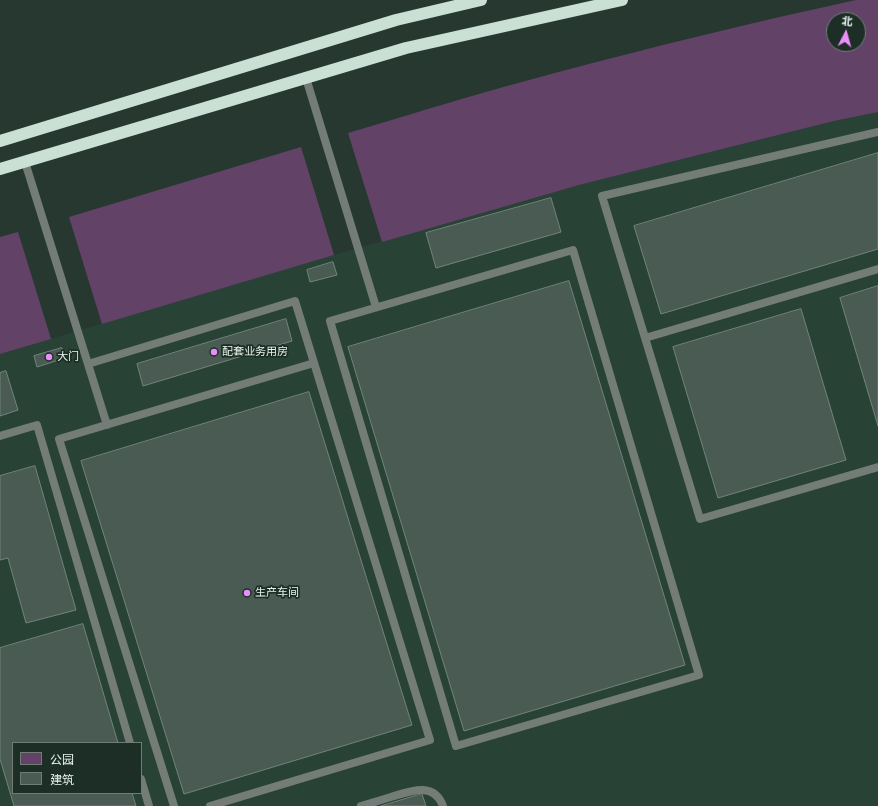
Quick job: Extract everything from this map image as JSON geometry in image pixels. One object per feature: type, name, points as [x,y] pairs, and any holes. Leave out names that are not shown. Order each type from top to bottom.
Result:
[{"type":"highway","points":[[0,141],[396,20],[481,0]]},
{"type":"highway","points":[[0,169],[406,48],[622,0]]},
{"type":"lane","points":[[306,78],[376,307]]},
{"type":"lane","points":[[878,132],[602,196],[700,519],[878,466]]},
{"type":"lane","points":[[26,162],[107,425]]},
{"type":"lane","points":[[573,250],[699,675],[456,746],[330,321],[376,307],[573,250]]},
{"type":"lane","points":[[645,338],[878,269]]},
{"type":"lane","points":[[88,364],[295,301],[430,740],[210,806]]},
{"type":"lane","points":[[174,806],[60,439],[314,363]]},
{"type":"lane","points":[[0,436],[37,425],[130,742]]},
{"type":"lane","points":[[142,782],[149,806]]},
{"type":"lane","points":[[361,806],[414,790],[428,790],[440,798],[443,806]]},
{"type":"shaded area","points":[[878,112],[878,806],[0,806],[0,354],[292,267],[579,185],[834,121]]},
{"type":"green space","points":[[856,0],[878,0],[878,112],[834,121],[579,185],[382,242],[348,133],[551,74],[703,35]]},
{"type":"green space","points":[[301,147],[334,255],[102,324],[69,217]]},
{"type":"green space","points":[[18,232],[51,339],[0,354],[0,237]]},
{"type":"building","points":[[878,153],[878,249],[661,314],[634,226]]},
{"type":"building","points":[[551,198],[561,232],[436,268],[426,233]]},
{"type":"building","points":[[333,262],[337,275],[310,282],[307,270]]},
{"type":"building","points":[[569,281],[685,665],[464,731],[348,347]]},
{"type":"building","points":[[878,286],[878,426],[840,298]]},
{"type":"building","points":[[801,309],[846,460],[718,498],[673,347]]},
{"type":"building","name":"配套业务用房","points":[[286,319],[292,341],[143,386],[137,364]]},
{"type":"building","name":"大门","points":[[62,348],[65,358],[37,367],[34,356]]},
{"type":"building","points":[[6,371],[18,410],[0,416],[0,373]]},
{"type":"building","name":"生产车间","points":[[309,392],[412,725],[184,794],[81,461]]},
{"type":"building","points":[[35,466],[76,610],[26,623],[8,558],[0,560],[0,476]]},
{"type":"building","points":[[83,624],[118,742],[12,742],[12,794],[132,794],[136,806],[14,806],[0,759],[0,648]]},
{"type":"building","points":[[422,794],[426,806],[381,806]]},
{"type":"place","name":"配套业务用房","points":[[214,352]]},
{"type":"place","name":"大门","points":[[49,357]]},
{"type":"place","name":"生产车间","points":[[247,593]]}]
